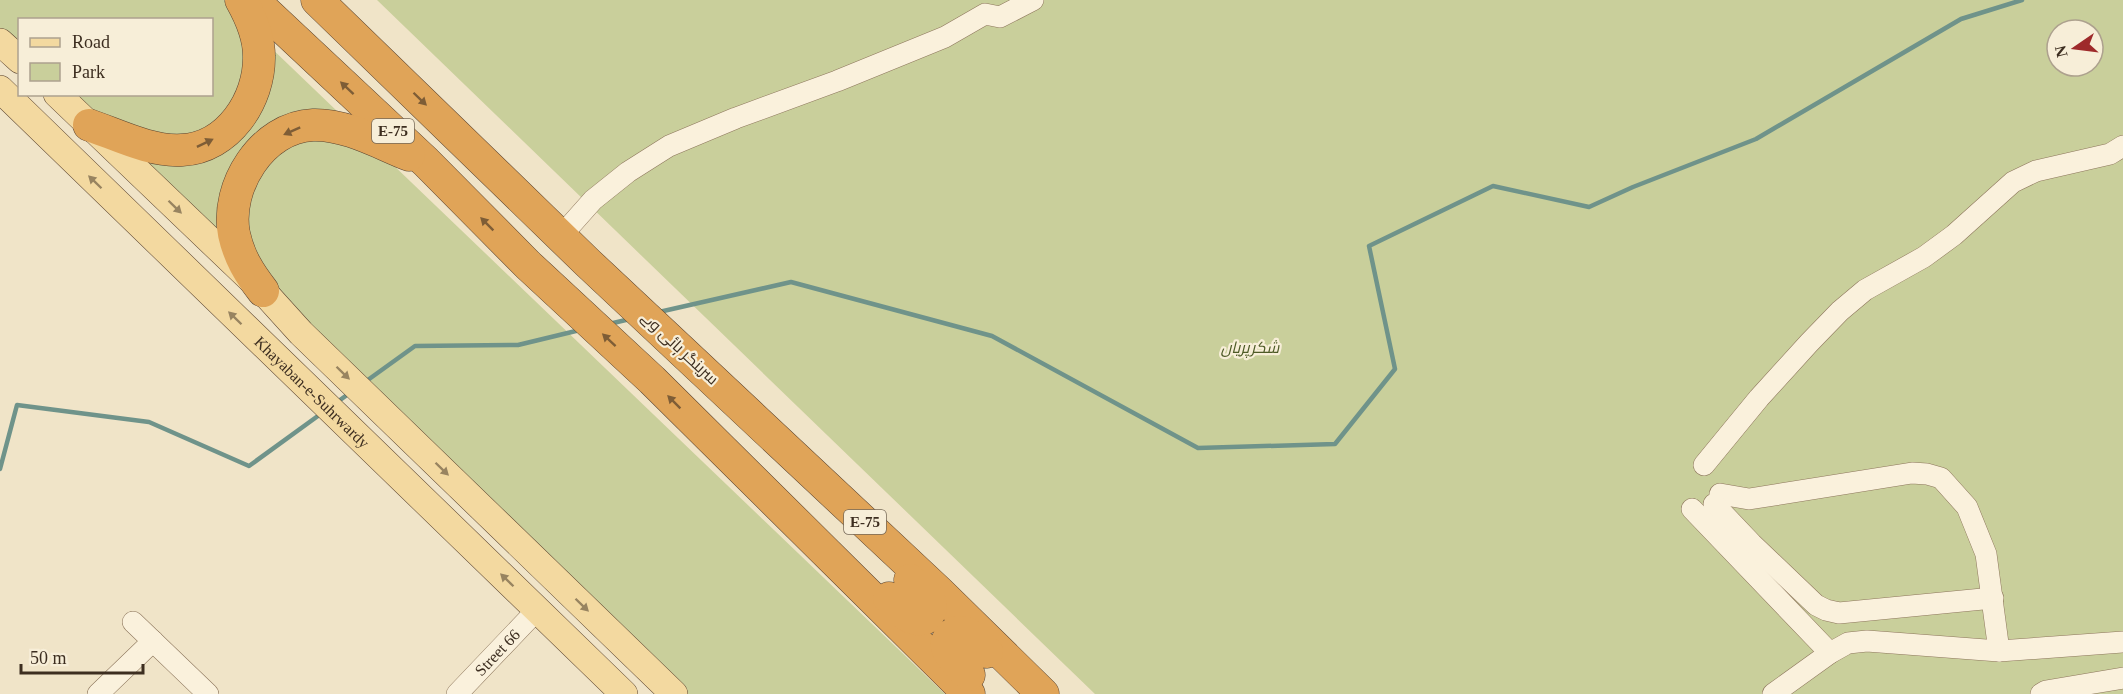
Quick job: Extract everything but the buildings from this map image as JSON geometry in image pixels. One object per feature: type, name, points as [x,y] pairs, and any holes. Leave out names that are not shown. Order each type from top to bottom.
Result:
[{"type":"highway","points":[[89,125],[168,150],[201,147],[226,132],[245,110],[256,84],[259,56],[253,28],[241,0]]},
{"type":"highway","name":"E-75","points":[[253,0],[426,162],[528,265],[652,380],[969,694]]},
{"type":"highway","name":"سرینگر ہائی وے","points":[[317,0],[588,263],[684,351],[1043,694]]},
{"type":"highway","points":[[263,291],[239,254],[234,232],[233,210],[238,188],[247,168],[261,150],[279,136],[299,127],[315,125],[340,128],[426,162]]},
{"type":"highway","points":[[699,428],[725,442],[746,460],[910,618],[921,620],[929,615],[932,604],[926,595],[735,411],[708,374]]},
{"type":"highway","points":[[989,694],[949,654],[946,643],[956,632],[967,633],[1029,694]]},
{"type":"main road","points":[[0,42],[18,58]]},
{"type":"main road","name":"Khayaban-e-Suhrwardy","points":[[0,90],[624,694]]},
{"type":"main road","points":[[59,96],[263,291],[301,333],[674,694]]},
{"type":"main road","points":[[389,465],[420,448]]},
{"type":"street","points":[[561,236],[592,200],[642,162],[669,146],[945,37],[987,7],[1000,17],[1033,0]]},
{"type":"street","points":[[1704,465],[1759,398],[1840,311],[1865,290],[1924,257],[1954,235],[2013,182],[2036,171],[2110,154],[2123,146]]},
{"type":"street","points":[[1993,598],[1839,613],[1826,610],[1816,605],[1752,544],[1717,499],[1749,499],[1912,473],[1941,478],[1967,507],[1986,554],[1993,598],[1999,651]]},
{"type":"street","points":[[1692,509],[1830,653]]},
{"type":"street","name":"Street 66","points":[[457,694],[537,610]]},
{"type":"street","points":[[133,622],[208,694]]},
{"type":"street","points":[[98,694],[153,641]]},
{"type":"street","points":[[1773,694],[1830,653],[1848,643],[1867,641],[1999,651],[2123,642]]},
{"type":"street","points":[[2041,694],[2046,691],[2123,678]]},
{"type":"green space","points":[[0,0],[224,0],[266,43],[945,694],[687,694],[68,96],[213,96],[213,18],[18,18],[18,48],[0,31]]},
{"type":"green space","name":"شکرپریاں","points":[[377,0],[2123,0],[2123,694],[1095,694]]},
{"type":"waterway","points":[[659,312],[791,282],[992,336],[1198,448],[1335,444],[1395,369],[1369,246],[1493,186],[1589,207],[1633,187],[1756,139],[1961,19],[2022,0]]},
{"type":"waterway","points":[[609,324],[630,319]]},
{"type":"waterway","points":[[365,382],[415,346],[518,345],[580,330]]},
{"type":"waterway","points":[[336,403],[351,392]]},
{"type":"waterway","points":[[0,469],[17,405],[149,422],[249,466],[322,413]]}]
